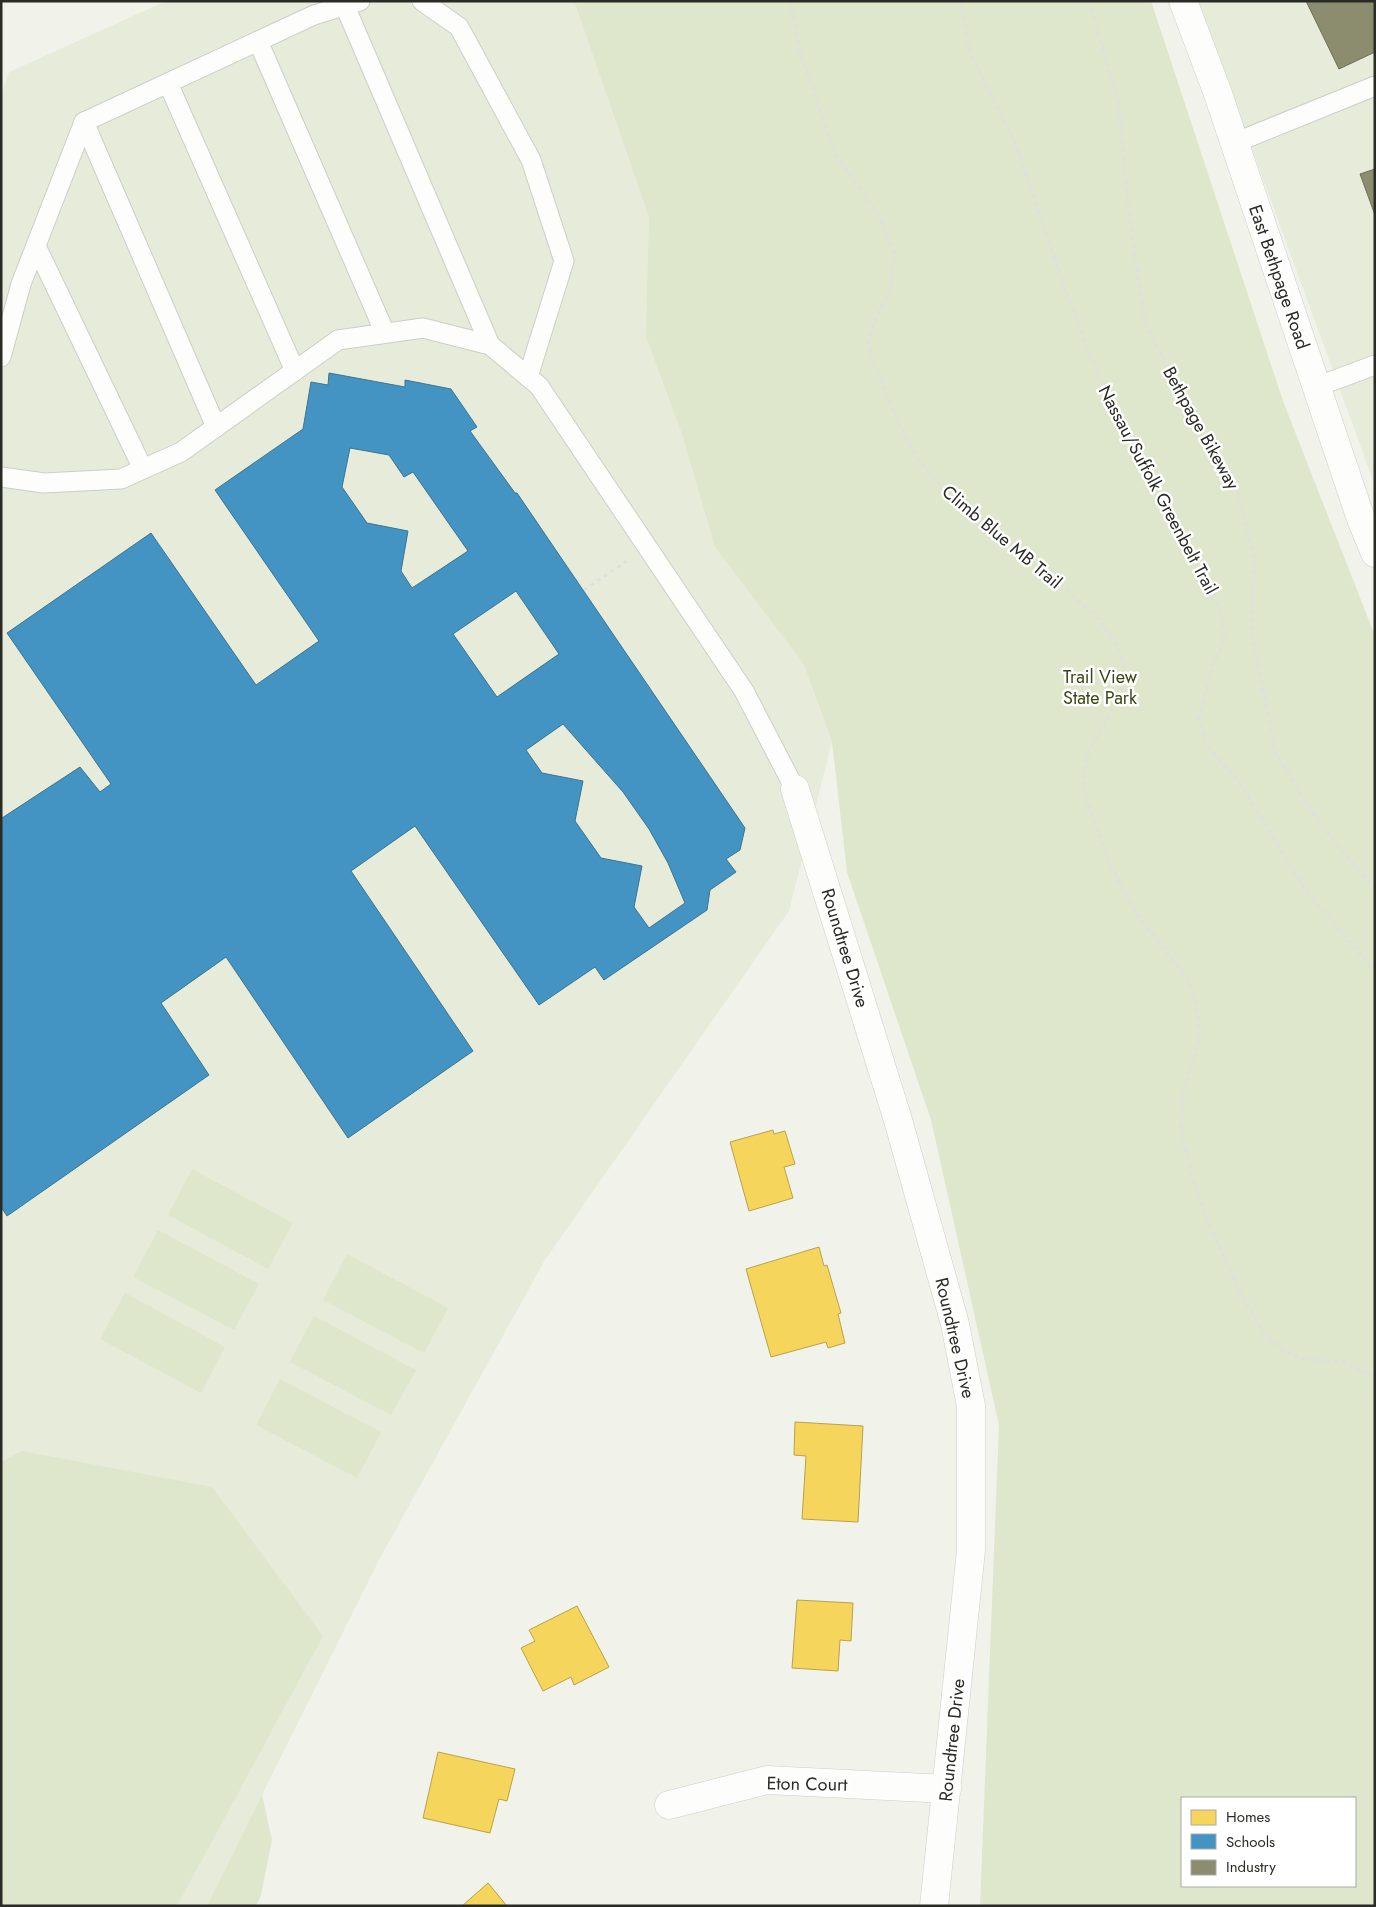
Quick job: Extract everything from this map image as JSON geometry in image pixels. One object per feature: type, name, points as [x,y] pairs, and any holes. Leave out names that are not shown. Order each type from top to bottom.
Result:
[{"type":"street","name":"East Bethpage Road","points":[[1183,1],[1234,143],[1316,387],[1375,553]]},
{"type":"street","name":"Roundtree Drive","points":[[795,789],[898,1120],[955,1324],[971,1406],[971,1550],[948,1789],[934,1906]]},
{"type":"street","name":"Eton Court","points":[[669,1805],[767,1780],[948,1789]]},
{"type":"lane","points":[[422,1],[458,27],[531,160],[564,261],[528,377]]},
{"type":"lane","points":[[1,357],[21,284],[84,122],[314,15],[352,4],[490,344],[539,386],[744,691],[795,789]]},
{"type":"lane","points":[[258,41],[385,333]]},
{"type":"lane","points":[[168,83],[295,371]]},
{"type":"lane","points":[[1234,143],[1375,86]]},
{"type":"lane","points":[[84,122],[216,426]]},
{"type":"lane","points":[[36,246],[143,469]]},
{"type":"lane","points":[[1,477],[44,483],[122,479],[181,452],[338,340],[423,328],[490,344]]},
{"type":"lane","points":[[1316,387],[1375,366]]},
{"type":"path","name":"Climb Blue MB Trail","points":[[790,1],[800,51],[834,152],[877,213],[894,251],[890,290],[877,315],[868,343],[872,359],[899,424],[921,464],[952,498],[992,532],[1024,551],[1099,620],[1118,646],[1127,676],[1117,703],[1089,750],[1084,776],[1085,797],[1113,870],[1137,914],[1188,980],[1196,1006],[1200,1034],[1182,1100],[1181,1131],[1192,1178],[1212,1230],[1237,1287],[1265,1335],[1286,1352],[1304,1358],[1345,1362],[1375,1377]]},
{"type":"path","name":"Nassau/Suffolk Greenbelt Trail","points":[[961,1],[970,53],[1016,144],[1068,301],[1114,412],[1173,511],[1220,609],[1225,639],[1213,666],[1199,718],[1206,745],[1238,780],[1308,894],[1375,971]]},
{"type":"path","name":"Bethpage Bikeway","points":[[1089,1],[1118,101],[1130,223],[1145,323],[1194,419],[1237,492],[1254,557],[1252,632],[1276,754],[1319,823],[1375,889]]},
{"type":"path","points":[[584,590],[630,560]]},
{"type":"shaded area","points":[[166,1],[574,1],[832,742],[789,911],[545,1260],[379,1560],[207,1906],[1,1906],[1,95],[9,72]]},
{"type":"shaded area","points":[[1198,1],[1375,1],[1375,486]]},
{"type":"green space","name":"Trail View State Park","points":[[574,1],[1151,1],[1283,401],[1375,636],[1375,1906],[980,1906],[999,1425],[931,1120],[847,872],[832,742],[804,664],[715,547],[683,437],[646,336],[649,217]]},
{"type":"green space","points":[[192,1169],[293,1223],[268,1269],[168,1215]]},
{"type":"green space","points":[[158,1230],[259,1284],[234,1330],[133,1277]]},
{"type":"green space","points":[[347,1254],[448,1308],[424,1353],[323,1300]]},
{"type":"green space","points":[[125,1293],[225,1347],[201,1393],[100,1339]]},
{"type":"green space","points":[[314,1316],[416,1370],[391,1415],[290,1362]]},
{"type":"green space","points":[[280,1379],[381,1432],[357,1478],[256,1425]]},
{"type":"green space","points":[[22,1451],[212,1487],[323,1636],[177,1906],[1,1906],[1,1462]]},
{"type":"green space","points":[[262,1795],[272,1840],[261,1895],[256,1906],[207,1906]]},
{"type":"building: Homes","points":[[773,1130],[774,1134],[785,1131],[795,1164],[784,1167],[793,1198],[749,1211],[730,1142]]},
{"type":"building: Homes","points":[[819,1247],[824,1266],[827,1265],[841,1313],[838,1314],[845,1343],[828,1348],[826,1342],[771,1357],[746,1269]]},
{"type":"building: Homes","points":[[795,1422],[863,1426],[858,1522],[802,1519],[806,1456],[794,1455]]},
{"type":"building: Homes","points":[[797,1600],[853,1603],[851,1641],[840,1640],[838,1671],[792,1668]]},
{"type":"building: Homes","points":[[577,1606],[609,1667],[574,1685],[571,1677],[543,1691],[521,1648],[535,1641],[529,1630]]},
{"type":"building: Homes","points":[[438,1752],[515,1769],[507,1801],[499,1799],[490,1833],[423,1818]]},
{"type":"building: Homes","points":[[488,1883],[507,1906],[462,1906]]},
{"type":"building: Schools","points":[[329,373],[405,387],[405,380],[451,389],[477,427],[470,431],[515,493],[517,493],[745,828],[740,850],[726,859],[736,872],[710,890],[707,910],[604,980],[595,967],[539,1005],[415,826],[351,871],[473,1051],[348,1138],[226,957],[161,1003],[209,1075],[7,1216],[1,1207],[1,816],[2,818],[80,767],[100,792],[111,784],[7,633],[151,533],[256,685],[319,641],[215,490],[303,429],[311,382],[328,385]],"holes":[[[350,448],[389,455],[404,477],[413,472],[468,551],[412,588],[401,571],[408,531],[367,523],[342,487]],[[516,591],[559,654],[497,697],[453,634]],[[563,724],[623,792],[649,829],[668,863],[685,903],[649,928],[634,907],[642,866],[601,858],[575,821],[583,781],[542,773],[526,750]]]},
{"type":"building: Industry","points":[[1306,1],[1375,1],[1375,52],[1339,69]]},
{"type":"building: Industry","points":[[1375,169],[1375,215],[1360,174]]}]
